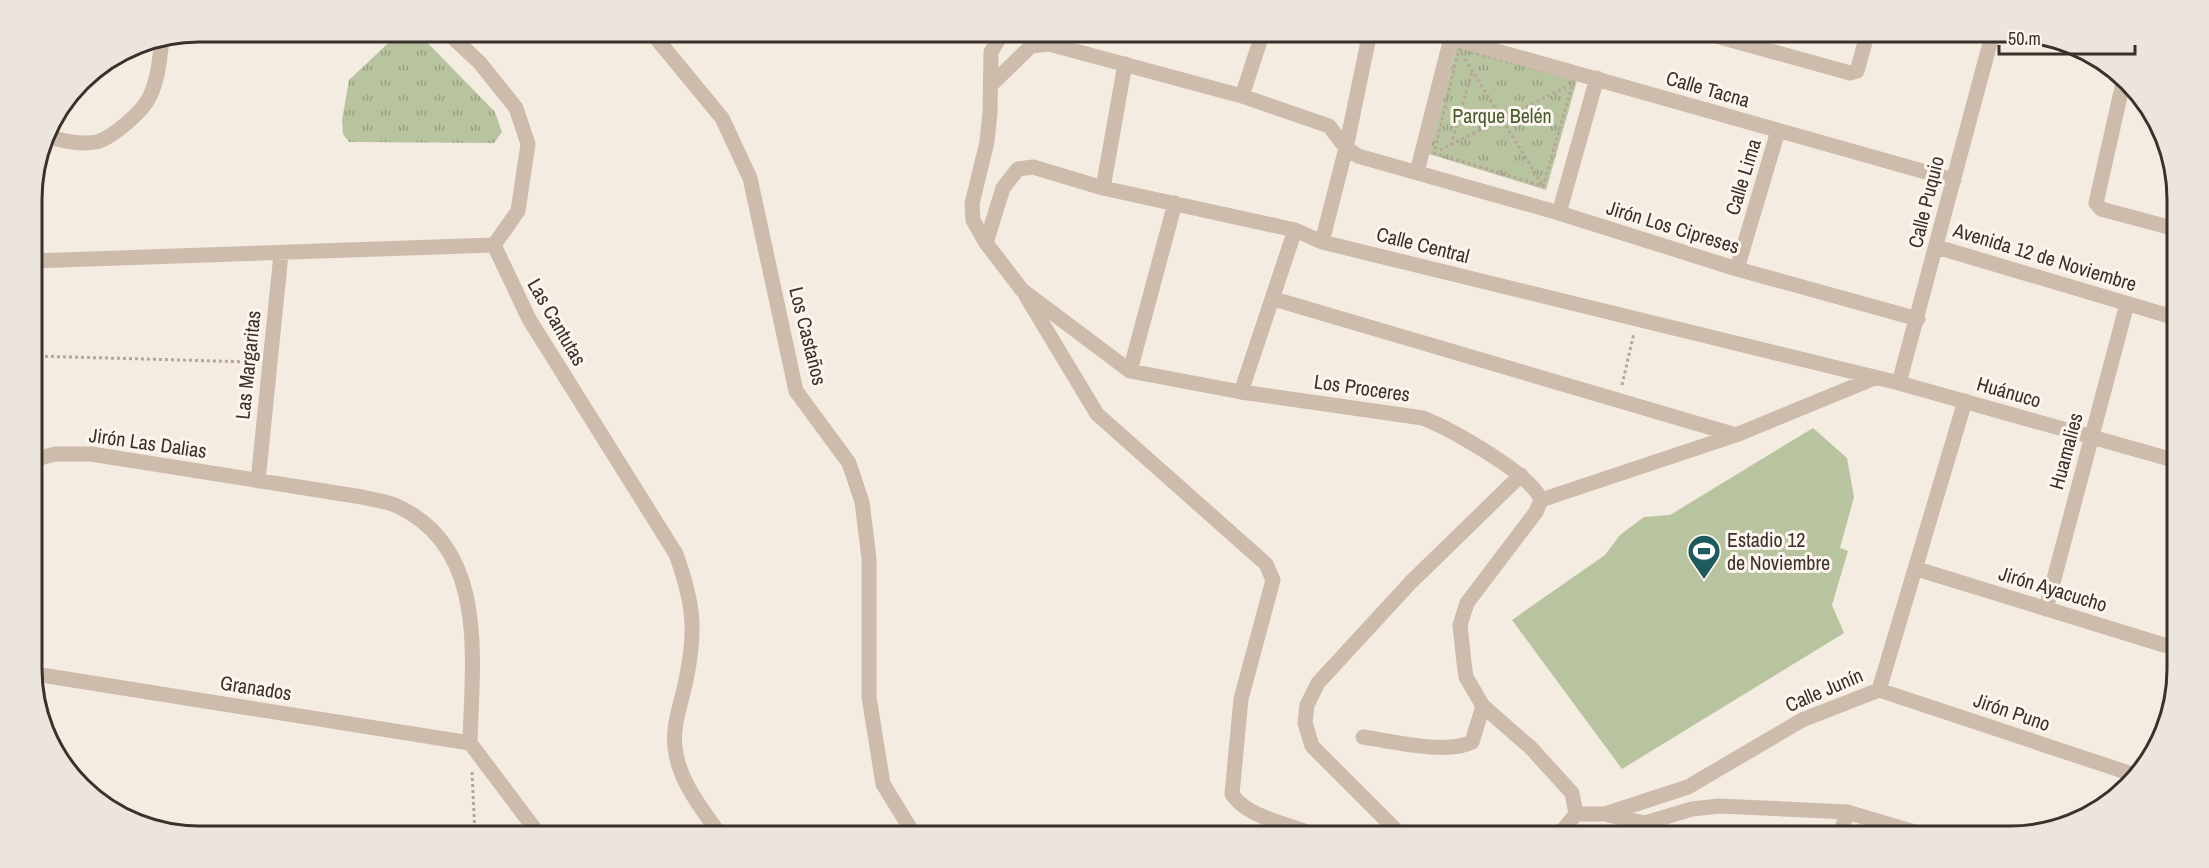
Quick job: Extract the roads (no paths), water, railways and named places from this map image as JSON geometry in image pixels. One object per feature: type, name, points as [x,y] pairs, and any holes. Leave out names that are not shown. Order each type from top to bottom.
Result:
[{"type":"street","points":[[42,261],[494,245],[518,211],[528,144],[516,108],[480,63],[458,42]]},
{"type":"street","name":"Los Castaños","points":[[659,42],[722,118],[750,178],[796,391],[849,463],[862,502],[869,558],[869,697],[883,784],[909,826]]},
{"type":"street","name":"Los Proceres","points":[[996,42],[991,52],[992,84],[987,142],[972,204],[973,220],[986,243],[1022,290],[1130,371],[1241,392],[1423,418],[1443,426],[1521,475],[1538,492],[1541,500]]},
{"type":"street","points":[[1242,96],[1260,42]]},
{"type":"street","points":[[1322,242],[1346,148],[1368,42]]},
{"type":"street","points":[[1737,42],[1850,74],[1857,71],[1860,65],[1866,42]]},
{"type":"street","name":"Calle Puquio","points":[[1899,383],[1990,42]]},
{"type":"street","points":[[992,84],[1031,46],[1049,44],[1242,96],[1329,126],[1346,148]]},
{"type":"street","name":"Calle Tacna","points":[[1424,162],[1455,44],[1593,76],[1954,180]]},
{"type":"street","points":[[54,139],[60,141],[97,142],[125,125],[149,98],[160,62],[161,47]]},
{"type":"street","points":[[1103,188],[1125,64]]},
{"type":"street","points":[[1559,213],[1593,76]]},
{"type":"street","points":[[2122,89],[2096,203],[2101,209],[2167,227]]},
{"type":"street","name":"Calle Lima","points":[[1737,269],[1778,131]]},
{"type":"street","name":"Jirón Los Cipreses","points":[[1346,148],[1358,156],[1424,162],[1559,213],[1737,269],[1918,319]]},
{"type":"street","name":"Calle Central","points":[[986,243],[1003,188],[1018,169],[1033,167],[1103,188],[1295,230],[1322,242],[1872,379],[1899,383]]},
{"type":"street","points":[[1130,371],[1176,203]]},
{"type":"street","points":[[1241,392],[1295,230]]},
{"type":"street","name":"Las Cantutas","points":[[494,245],[529,319],[676,554],[691,596],[694,631],[674,746],[680,769],[688,786],[714,826]]},
{"type":"street","name":"Avenida 12 de Noviembre","points":[[1937,247],[2167,315]]},
{"type":"street","name":"Las Margaritas","points":[[258,481],[281,254]]},
{"type":"street","points":[[1022,290],[1097,414],[1266,564],[1270,571],[1273,580],[1241,699],[1232,794],[1238,803],[1256,813],[1290,826]]},
{"type":"street","points":[[1274,298],[1618,398],[1736,435]]},
{"type":"street","name":"Huamalies","points":[[2046,609],[2127,304]]},
{"type":"street","points":[[1566,826],[1576,814],[1572,792],[1531,748],[1482,706],[1466,677],[1460,625],[1467,603],[1536,512],[1541,500],[1736,435],[1872,379]]},
{"type":"street","name":"Huánuco","points":[[1899,383],[2167,458]]},
{"type":"street","name":"Calle Junín","points":[[1576,814],[1605,814],[1688,787],[1802,720],[1879,690],[1917,569],[1965,401]]},
{"type":"street","name":"Jirón Las Dalias","points":[[42,458],[55,454],[91,454],[362,497],[397,506],[430,528],[452,551],[464,581],[470,619],[472,659],[470,743]]},
{"type":"street","points":[[1392,826],[1312,746],[1307,736],[1305,723],[1307,705],[1318,682],[1411,582],[1521,475]]},
{"type":"street","name":"Jirón Ayacucho","points":[[1917,569],[2167,646]]},
{"type":"street","name":"Granados","points":[[42,675],[470,743]]},
{"type":"street","name":"Jirón Puno","points":[[1879,690],[2128,773]]},
{"type":"street","points":[[1363,737],[1427,746],[1465,746],[1472,742],[1482,706]]},
{"type":"street","points":[[470,743],[532,826]]},
{"type":"street","points":[[1605,814],[1645,823],[1692,809],[1719,806],[1846,812],[1894,826]]},
{"type":"street","points":[[1842,826],[1846,812]]},
{"type":"place","name":"Estadio 12 de Noviembre","points":[[1704,580]]},
{"type":"park label","name":"Parque Belén","points":[[1502,116]]}]
